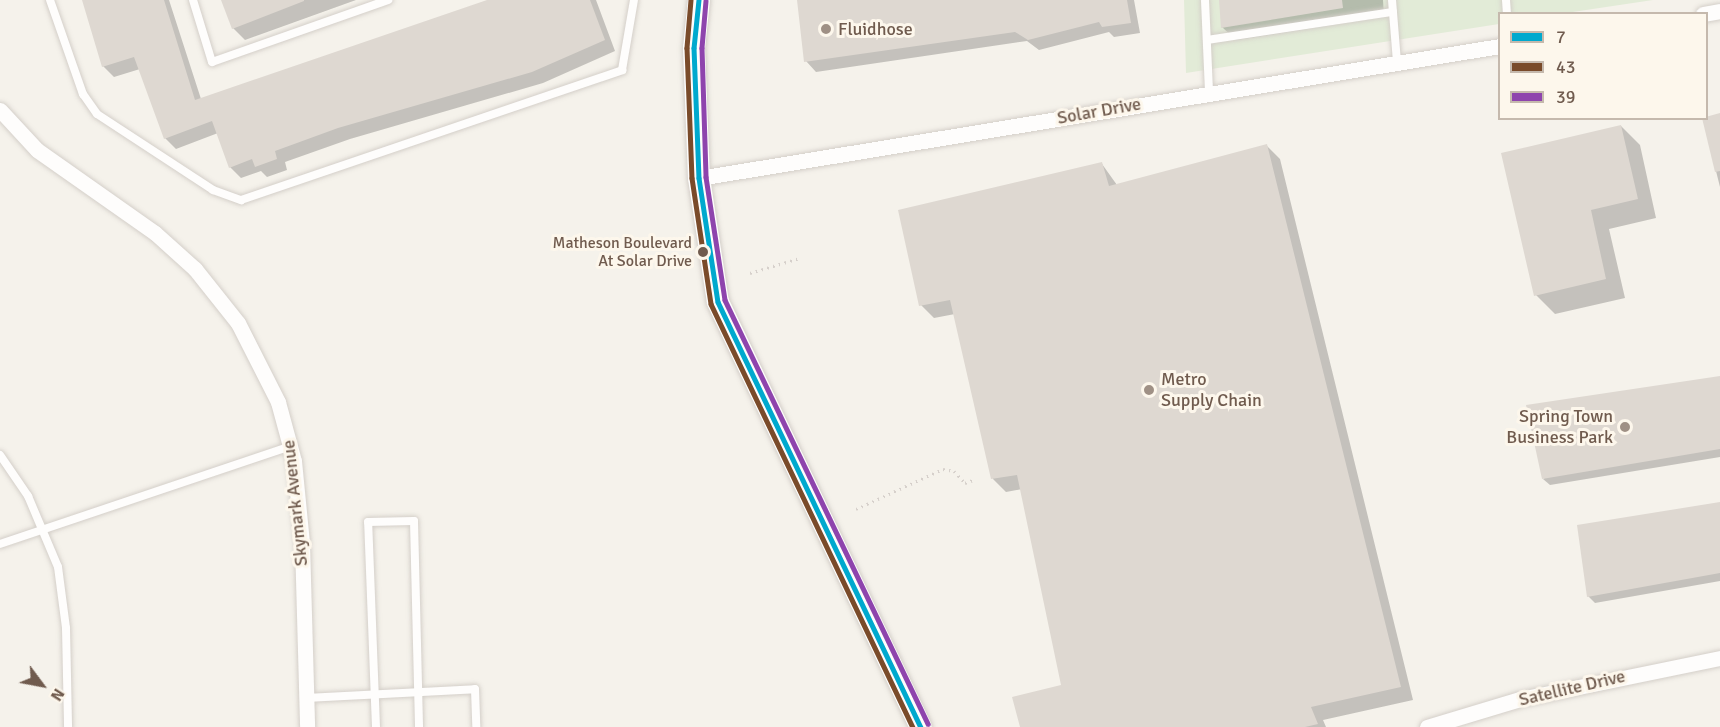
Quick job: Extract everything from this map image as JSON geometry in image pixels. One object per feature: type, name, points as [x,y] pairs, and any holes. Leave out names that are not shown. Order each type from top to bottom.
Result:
[{"type":"street","points":[[699,0],[694,48],[699,178],[718,303],[921,727]]},
{"type":"street","name":"Solar Drive","points":[[699,178],[1498,46]]},
{"type":"street","name":"Skymark Avenue","points":[[0,110],[37,150],[155,232],[195,269],[238,323],[278,402],[291,446],[302,543],[307,727]]},
{"type":"street","name":"Satellite Drive","points":[[1427,727],[1531,697],[1720,658]]},
{"type":"lane","points":[[50,0],[83,94],[97,114],[213,190],[241,200],[622,70],[634,0]]},
{"type":"lane","points":[[193,0],[212,62],[388,0]]},
{"type":"lane","points":[[1205,0],[1209,93]]},
{"type":"lane","points":[[1392,0],[1397,62]]},
{"type":"lane","points":[[1207,40],[1393,12]]},
{"type":"lane","points":[[0,544],[291,446]]},
{"type":"lane","points":[[0,454],[44,530],[58,567],[66,628],[68,727]]},
{"type":"lane","points":[[376,727],[368,522],[414,521],[419,727]]},
{"type":"lane","points":[[306,698],[475,689],[477,727]]},
{"type":"path","points":[[750,273],[800,258]]},
{"type":"path","points":[[856,509],[943,469],[954,471],[965,483],[973,480]]},
{"type":"green space","points":[[1184,0],[1653,0],[1573,12],[1498,12],[1498,24],[1186,73]]},
{"type":"building","points":[[82,0],[164,0],[195,100],[487,0],[590,0],[605,40],[532,72],[338,128],[275,151],[277,159],[255,167],[252,159],[229,168],[212,121],[164,139],[134,57],[102,67]]},
{"type":"building","points":[[221,0],[304,0],[304,1],[232,29]]},
{"type":"building","points":[[797,0],[1127,0],[1131,23],[1102,27],[1099,22],[1028,40],[1015,32],[804,62]]},
{"type":"building","points":[[1219,0],[1342,0],[1343,8],[1221,28]]},
{"type":"building","points":[[1720,113],[1720,171],[1715,172],[1702,120],[1708,120],[1708,116]]},
{"type":"building","points":[[1621,125],[1638,199],[1591,210],[1606,279],[1534,296],[1501,153]]},
{"type":"building","name":"Metro Supply Chain","points":[[1267,144],[1401,687],[1311,707],[1318,724],[1305,727],[1020,727],[1012,697],[1061,685],[1017,475],[991,479],[950,300],[919,306],[898,210],[1102,162],[1109,186]]},
{"type":"building","name":"Spring Town Business Park","points":[[1720,376],[1720,449],[1542,479],[1526,405]]},
{"type":"building","points":[[1720,502],[1720,573],[1587,597],[1577,525]]},
{"type":"transit line","name":"43","points":[[691,0],[687,48],[692,178],[711,304],[913,727]]},
{"type":"transit line","name":"7","points":[[699,0],[694,48],[699,178],[718,302],[921,727]]},
{"type":"transit line","name":"39","points":[[706,1],[702,48],[706,177],[725,300],[928,724]]},
{"type":"place","name":"Fluidhose","points":[[826,29]]},
{"type":"place","name":"Matheson Boulevard At Solar Drive","points":[[703,252]]},
{"type":"place","name":"Metro Supply Chain","points":[[1149,390]]},
{"type":"place","name":"Spring Town Business Park","points":[[1625,427]]}]
